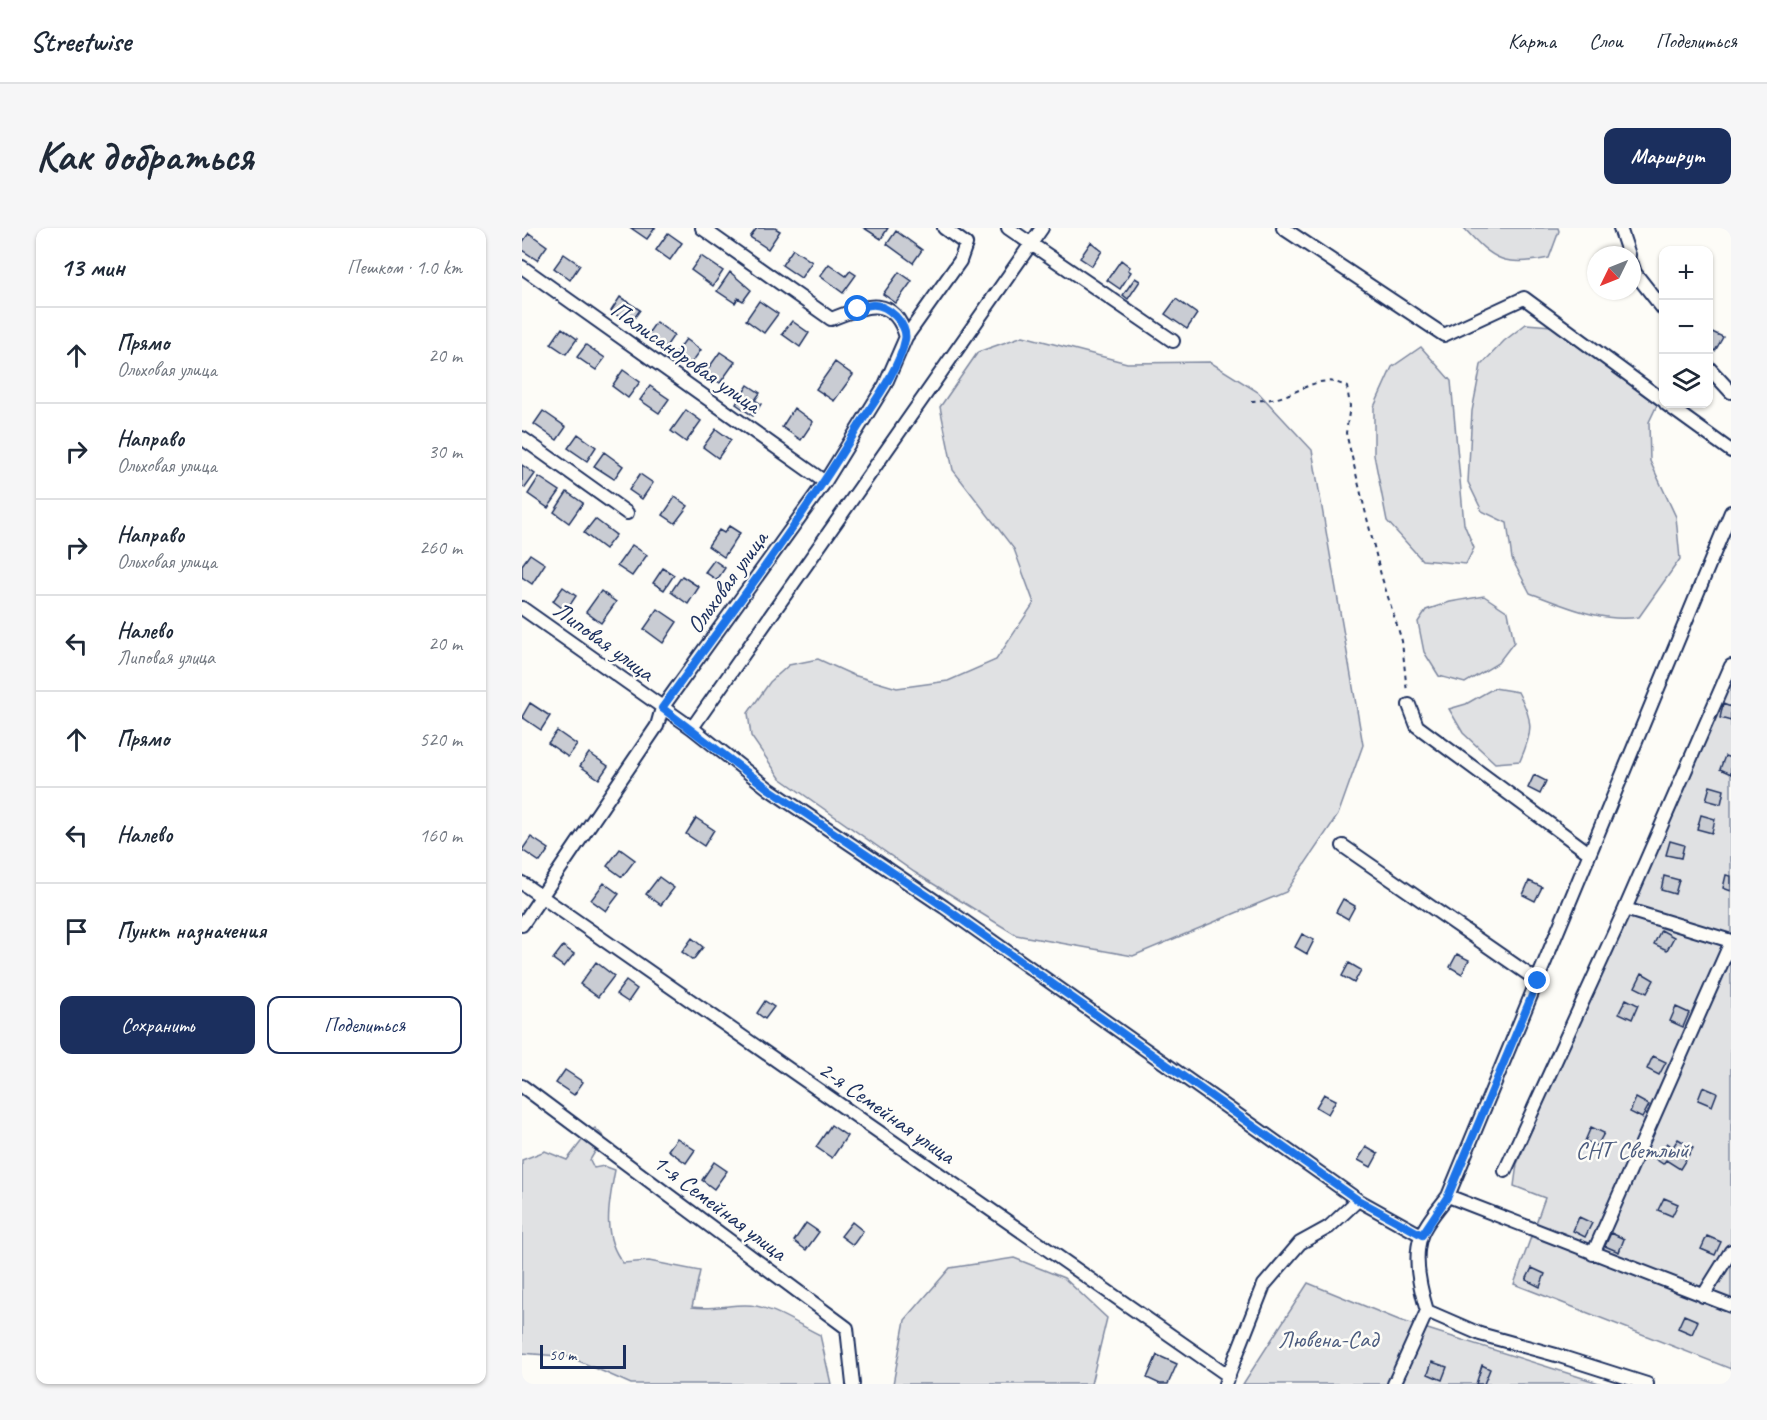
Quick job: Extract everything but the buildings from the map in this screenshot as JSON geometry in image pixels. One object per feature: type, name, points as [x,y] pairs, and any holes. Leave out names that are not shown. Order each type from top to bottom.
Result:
[{"type":"street","points":[[702,228],[831,319],[876,305],[887,309],[897,318],[906,337]]},
{"type":"street","name":"Ольховая улица","points":[[522,925],[657,726],[662,708],[825,482],[885,385],[906,337],[960,261],[966,244],[944,228]]},
{"type":"street","points":[[1008,228],[1173,341]]},
{"type":"street","points":[[692,728],[1042,228]]},
{"type":"street","points":[[1283,228],[1444,335],[1524,298],[1659,398]]},
{"type":"street","points":[[1620,228],[1626,246]]},
{"type":"street","name":"Палисандровая улица","points":[[522,267],[825,482]]},
{"type":"street","points":[[1641,281],[1659,304]]},
{"type":"street","points":[[1713,372],[1731,392]]},
{"type":"street","points":[[1673,408],[1731,451]]},
{"type":"street","points":[[522,438],[627,513]]},
{"type":"street","points":[[1394,1384],[1427,1311],[1420,1289],[1418,1254],[1422,1235],[1448,1196],[1731,512]]},
{"type":"street","name":"Липовая улица","points":[[522,608],[692,728],[769,789],[944,907],[1358,1200],[1422,1235]]},
{"type":"street","points":[[1505,1171],[1625,909],[1731,666]]},
{"type":"street","points":[[1409,705],[1417,726],[1589,853]]},
{"type":"street","points":[[1343,846],[1538,981]]},
{"type":"street","name":"2-я Семейная улица","points":[[522,883],[1227,1380]]},
{"type":"street","points":[[1593,1254],[1730,949],[1625,909]]},
{"type":"street","name":"1-я Семейная улица","points":[[522,1086],[847,1328],[853,1384]]},
{"type":"street","points":[[1448,1196],[1731,1306]]},
{"type":"street","points":[[1227,1380],[1250,1315],[1264,1286],[1300,1243],[1329,1227],[1358,1200]]},
{"type":"street","points":[[1703,1296],[1731,1251]]},
{"type":"street","points":[[1427,1311],[1480,1334],[1647,1384]]},
{"type":"path","points":[[1251,401],[1283,397],[1319,380],[1336,381],[1347,387],[1350,406],[1346,433],[1381,575],[1402,641],[1409,705]]},
{"type":"green space","points":[[1464,228],[1558,228],[1559,231],[1549,258],[1511,261],[1493,255]]},
{"type":"green space","points":[[1526,324],[1552,326],[1657,405],[1649,422],[1650,461],[1676,517],[1680,559],[1639,617],[1611,618],[1597,615],[1530,593],[1512,559],[1507,523],[1482,511],[1468,482],[1472,411],[1481,365],[1504,341]]},
{"type":"green space","points":[[1023,336],[1127,363],[1210,362],[1258,392],[1312,450],[1363,745],[1338,815],[1286,892],[1133,956],[1016,935],[914,872],[780,778],[751,736],[748,713],[770,682],[789,665],[818,659],[853,675],[897,688],[948,681],[996,660],[1034,603],[1014,549],[953,470],[940,407],[978,352]]},
{"type":"green space","points":[[1421,347],[1451,381],[1464,524],[1474,548],[1466,564],[1422,560],[1387,521],[1374,455],[1374,407],[1392,367]]},
{"type":"green space","points":[[1484,596],[1508,612],[1514,642],[1498,663],[1465,683],[1439,676],[1424,652],[1418,622],[1426,610],[1450,602]]},
{"type":"green space","name":"СНТ Светлый","points":[[1731,672],[1731,1369],[1514,1284],[1545,1198],[1514,1186],[1517,1164]]},
{"type":"green space","points":[[1494,688],[1518,692],[1527,711],[1529,734],[1520,761],[1495,763],[1463,733],[1449,709],[1466,704]]},
{"type":"green space","points":[[595,1128],[604,1137],[590,1160],[594,1168],[604,1166],[615,1170],[609,1207],[609,1230],[616,1252],[623,1263],[649,1261],[700,1271],[692,1307],[755,1306],[784,1316],[820,1335],[831,1384],[631,1384],[570,1357],[522,1353],[522,1160],[545,1151],[567,1160],[587,1134]]},
{"type":"green space","points":[[1014,1258],[1064,1278],[1107,1318],[1091,1384],[893,1384],[905,1320],[950,1268]]},
{"type":"green space","name":"Лювена-Сад","points":[[1308,1283],[1399,1320],[1602,1384],[1243,1384]]},
{"type":"route","points":[[858,309],[871,305],[887,309],[903,327],[906,337],[904,347],[885,385],[825,482],[662,708],[692,728],[769,789],[944,907],[1358,1200],[1422,1235],[1448,1196],[1538,981]]}]
